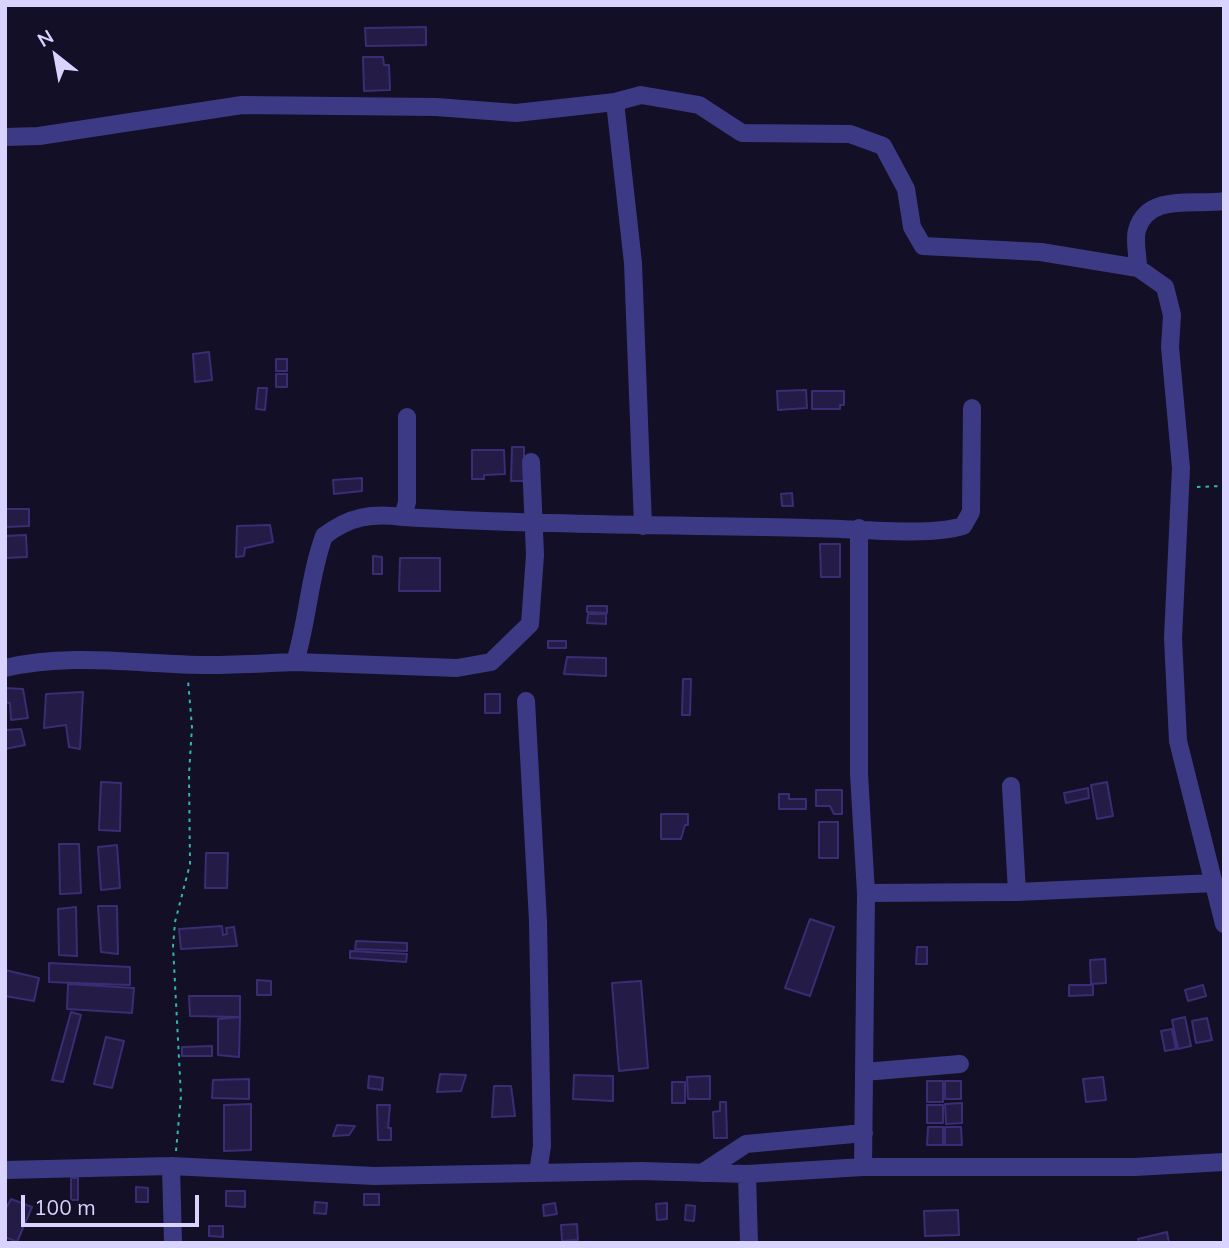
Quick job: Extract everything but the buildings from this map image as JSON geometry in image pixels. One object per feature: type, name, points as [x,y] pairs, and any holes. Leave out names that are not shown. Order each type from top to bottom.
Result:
[{"type":"street","points":[[5,137],[39,136],[272,103],[516,113],[615,102],[641,95],[674,98],[699,105],[741,134],[850,134],[883,146],[892,157],[906,189],[912,227],[923,246],[1041,252],[1138,268],[1165,287],[1172,315],[1170,347],[1181,468],[1172,638],[1178,741],[1224,924]]},
{"type":"street","points":[[615,102],[633,263],[643,526]]},
{"type":"street","points":[[1138,268],[1137,230],[1148,212],[1156,207],[1179,202],[1206,205],[1224,201]]},
{"type":"street","points":[[295,662],[306,618],[311,578],[324,536],[356,517],[374,513],[534,525],[859,528],[945,532],[963,526],[971,512],[972,408]]},
{"type":"street","points":[[403,516],[407,502],[407,417]]},
{"type":"street","points":[[5,668],[35,661],[112,658],[186,664],[295,662],[457,668],[491,662],[530,624],[535,555],[531,462]]},
{"type":"street","points":[[859,528],[859,774],[866,893],[863,1167]]},
{"type":"street","points":[[526,701],[538,922],[542,1146],[538,1172]]},
{"type":"street","points":[[1011,786],[1017,892]]},
{"type":"street","points":[[866,893],[1017,892],[1214,883]]},
{"type":"street","points":[[864,1072],[960,1064]]},
{"type":"street","points":[[702,1173],[746,1144],[864,1133]]},
{"type":"street","points":[[5,1170],[173,1166],[374,1176],[538,1172],[747,1174],[863,1167],[1135,1167],[1224,1161]]},
{"type":"street","points":[[173,1166],[173,1243]]},
{"type":"street","points":[[747,1174],[749,1243]]},
{"type":"path","points":[[1179,488],[1224,486]]},
{"type":"path","points":[[173,1166],[181,1096],[173,946],[175,922],[190,864],[188,774],[192,727],[186,664]]}]
